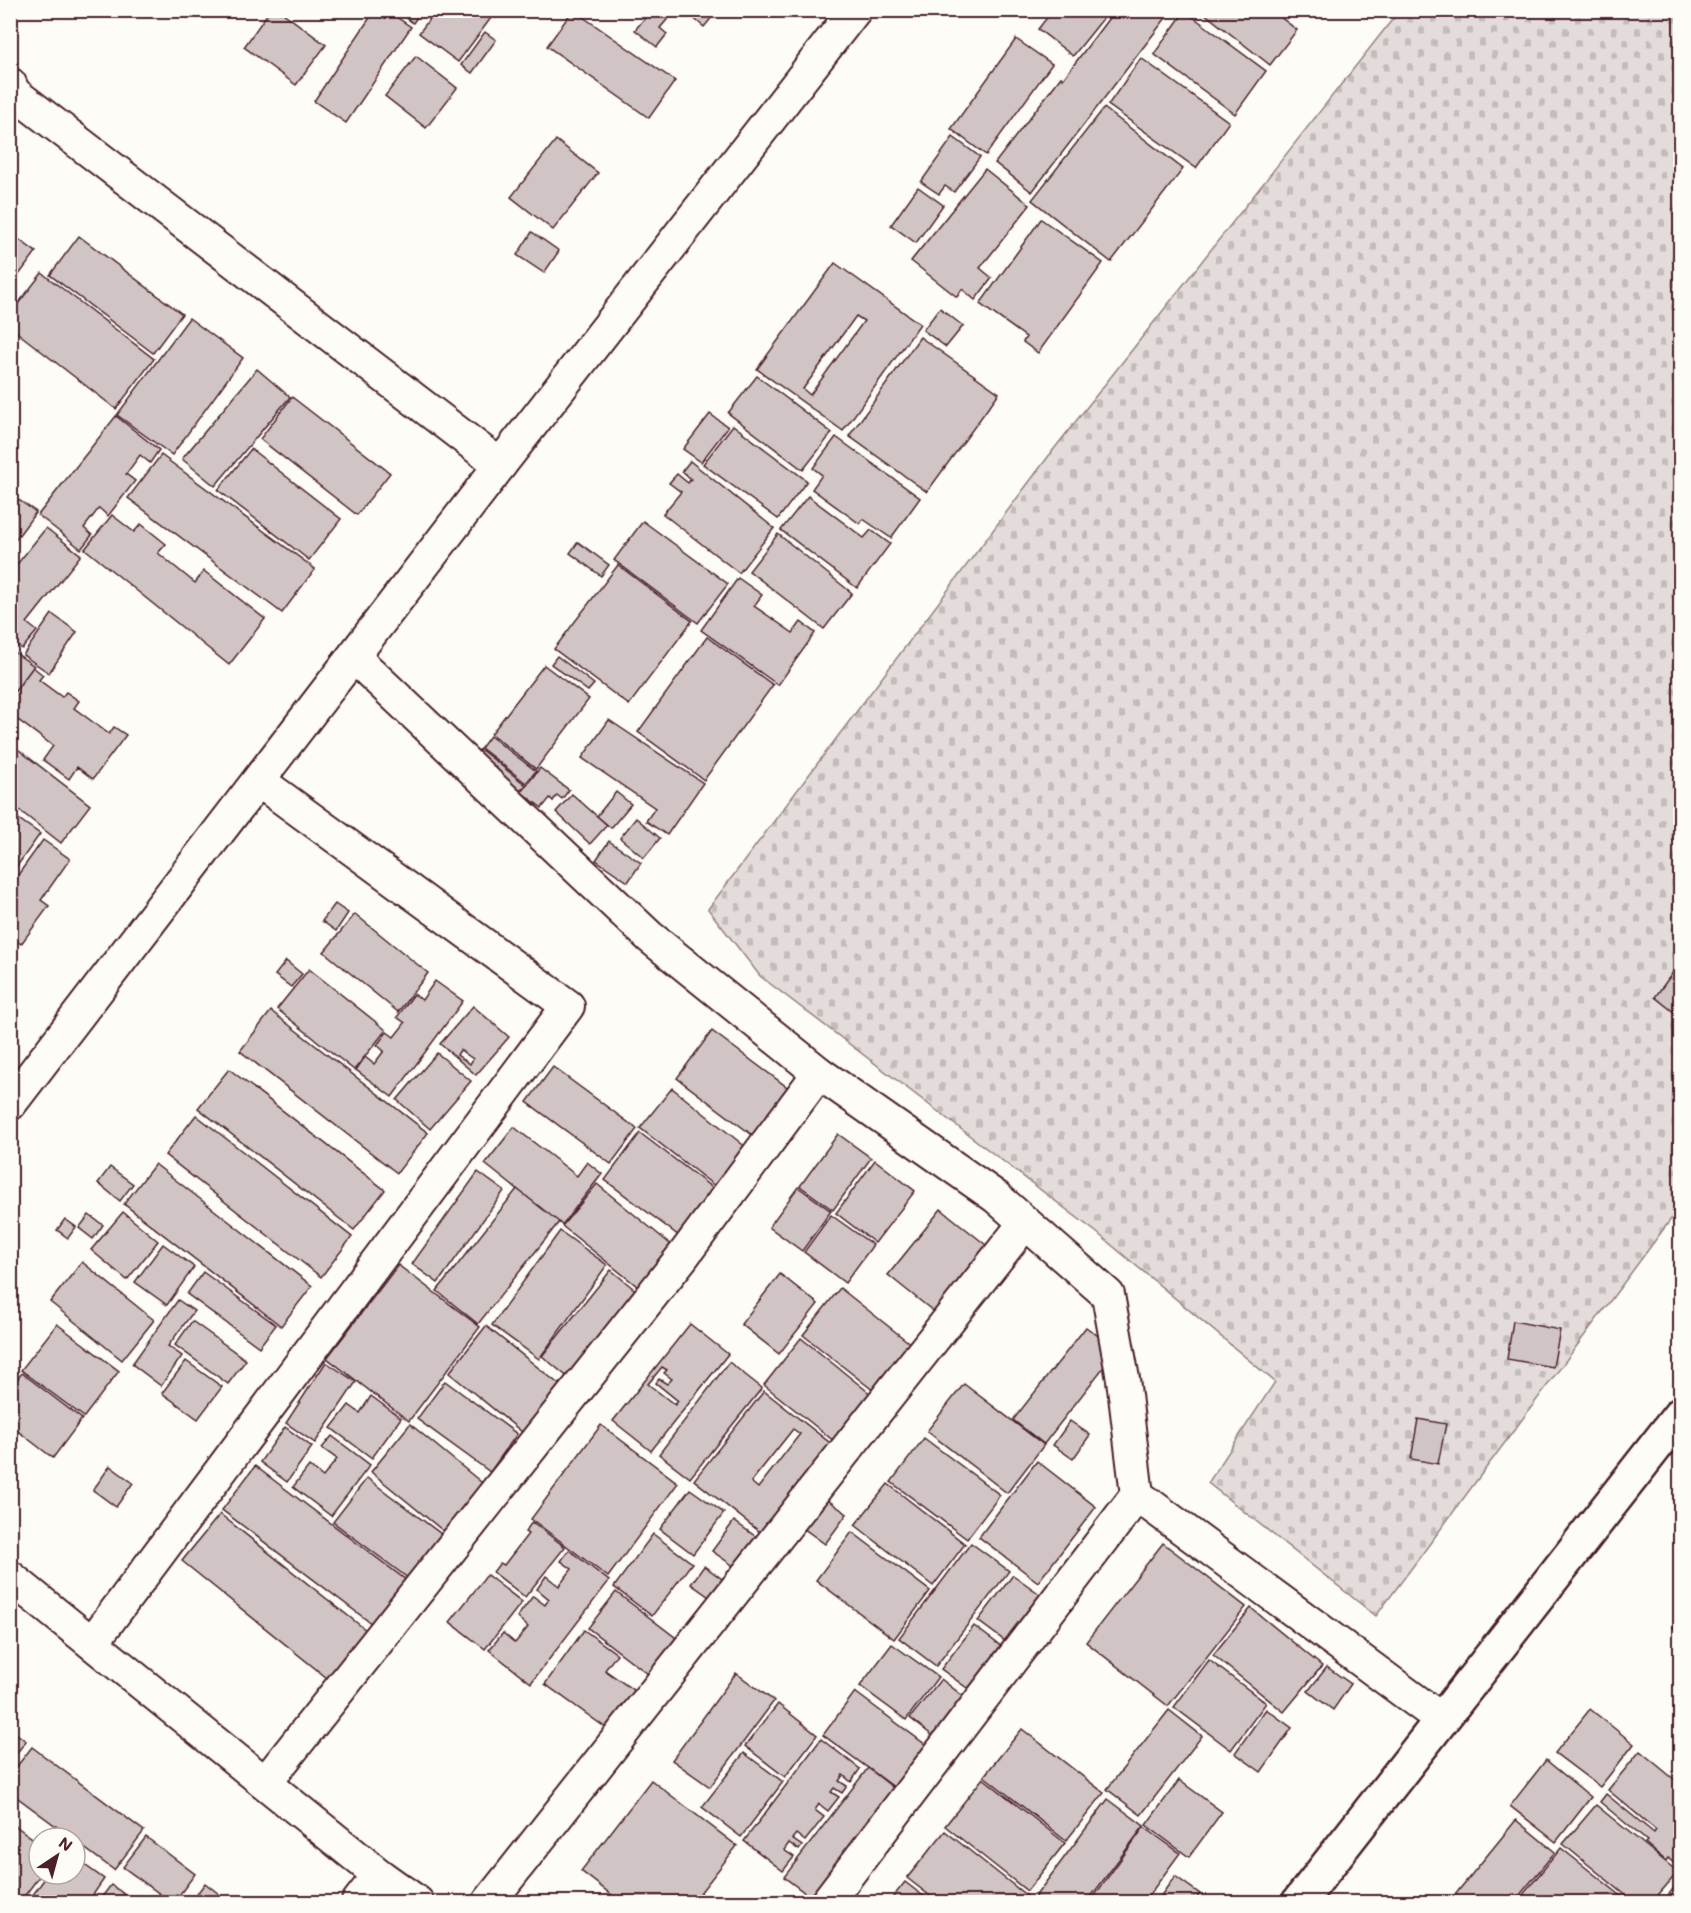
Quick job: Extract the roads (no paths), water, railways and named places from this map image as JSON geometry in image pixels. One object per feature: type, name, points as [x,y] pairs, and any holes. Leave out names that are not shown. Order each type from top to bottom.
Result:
[{"type":"street","points":[[10,1104],[500,465],[855,10]]},
{"type":"street","points":[[10,84],[15,93],[500,465]]},
{"type":"street","points":[[354,657],[650,937],[819,1073],[996,1197],[1108,1295],[1123,1379],[1137,1495],[827,1902]]},
{"type":"street","points":[[92,1643],[568,1006],[259,781]]},
{"type":"street","points":[[266,1782],[682,1256],[819,1073]]},
{"type":"street","points":[[489,1902],[1025,1223]]},
{"type":"street","points":[[1299,1902],[1680,1415]]},
{"type":"street","points":[[1137,1495],[1442,1720]]},
{"type":"street","points":[[10,1577],[379,1875],[417,1902]]},
{"type":"street","points":[[358,1902],[379,1875]]}]
